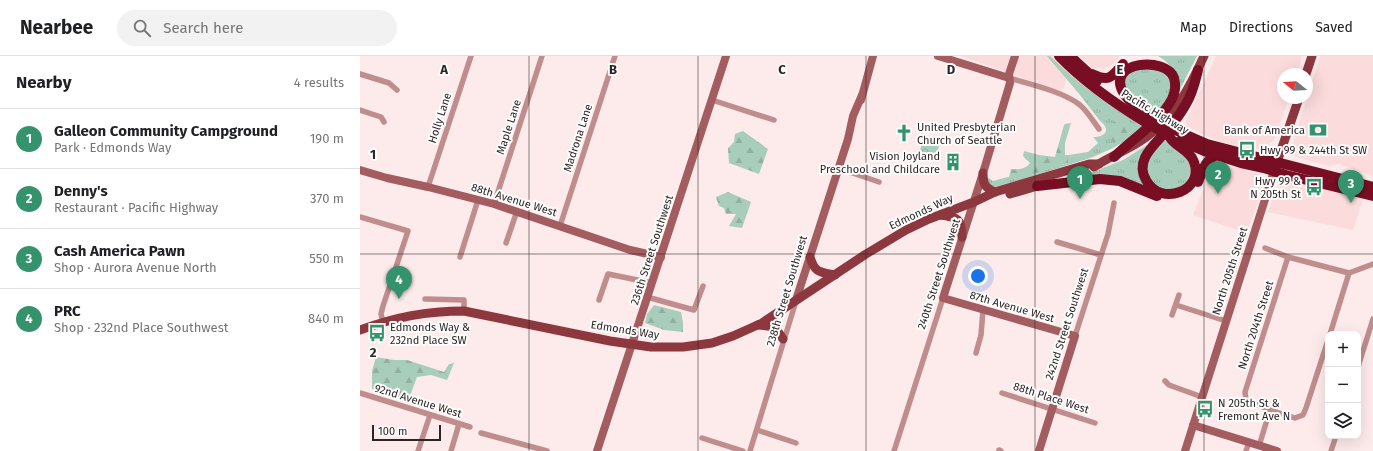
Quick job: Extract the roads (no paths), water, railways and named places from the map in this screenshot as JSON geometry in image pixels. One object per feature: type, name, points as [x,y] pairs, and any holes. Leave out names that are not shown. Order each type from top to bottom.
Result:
[{"type":"highway","name":"Pacific Highway","points":[[1059,56],[1073,70],[1101,93],[1172,133],[1190,146],[1216,155],[1276,167]]},
{"type":"highway","name":"Pacific Highway","points":[[1070,56],[1109,90],[1147,120]]},
{"type":"highway","points":[[1114,157],[1156,119],[1169,103],[1174,93],[1174,79],[1171,69],[1158,59],[1143,57],[1135,60],[1125,68],[1122,75],[1121,85],[1126,97],[1147,120]]},
{"type":"highway","points":[[1085,70],[1100,78],[1112,77],[1130,58]]},
{"type":"highway","points":[[1172,133],[1172,141],[1189,154],[1193,159],[1196,171],[1192,182],[1182,192],[1174,194],[1160,193],[1150,186],[1144,176],[1143,164],[1148,152],[1186,104],[1194,90],[1198,70]]},
{"type":"highway","name":"Pacific Highway","points":[[1172,133],[1276,167]]},
{"type":"highway","points":[[1037,186],[1100,179],[1120,181],[1161,198],[1176,198],[1189,193],[1195,188],[1209,159],[1216,155]]},
{"type":"highway","points":[[1276,167],[1373,187]]},
{"type":"highway","points":[[1276,167],[1373,196]]},
{"type":"main road","name":"Edmonds Way","points":[[974,202],[996,198],[1093,168],[1144,139],[1166,121],[1186,92],[1204,56]]},
{"type":"main road","points":[[1308,68],[1312,56]]},
{"type":"main road","name":"North 205th Street","points":[[1276,167],[1297,104]]},
{"type":"main road","name":"Edmonds Way","points":[[360,330],[383,322],[412,315],[440,311],[464,311],[632,345],[662,348],[702,344],[733,336],[758,325],[835,274],[906,230],[939,214],[974,202],[995,192],[1089,164],[1099,164]]},
{"type":"main road","points":[[983,173],[986,188],[995,192]]},
{"type":"main road","points":[[939,214],[950,216],[959,220],[962,228],[962,237]]},
{"type":"main road","points":[[810,257],[814,269],[820,272],[835,274]]},
{"type":"main road","points":[[758,325],[771,326],[779,332],[784,339]]},
{"type":"street","name":"Holly Lane","points":[[428,187],[471,56]]},
{"type":"street","name":"Maple Lane","points":[[494,204],[542,56]]},
{"type":"street","name":"Madrona Lane","points":[[560,226],[615,56]]},
{"type":"street","name":"236th Street Southwest","points":[[598,451],[726,56]]},
{"type":"street","name":"238th Street Southwest","points":[[750,451],[796,300],[848,139],[853,116],[862,95],[873,56]]},
{"type":"street","points":[[938,56],[1071,99],[1079,104],[1090,116],[1099,130]]},
{"type":"street","name":"240th Street Southwest","points":[[894,451],[983,173],[1010,83],[1009,74],[1015,56]]},
{"type":"street","points":[[360,74],[389,83],[397,90]]},
{"type":"street","points":[[712,100],[774,120]]},
{"type":"street","points":[[360,110],[381,117],[384,122]]},
{"type":"street","name":"North 205th Street","points":[[1184,451],[1276,167]]},
{"type":"street","points":[[838,168],[879,182]]},
{"type":"street","name":"88th Avenue West","points":[[360,170],[386,178],[494,204],[630,250],[661,258]]},
{"type":"street","points":[[460,257],[478,200]]},
{"type":"street","name":"242nd Street Southwest","points":[[1039,451],[1108,234],[1114,203]]},
{"type":"street","points":[[506,244],[517,211]]},
{"type":"street","points":[[360,217],[408,231],[383,306],[381,314],[383,322]]},
{"type":"street","points":[[1057,242],[1101,255]]},
{"type":"street","points":[[1265,248],[1288,257],[1349,273],[1373,264]]},
{"type":"street","name":"North 204th Street","points":[[1270,410],[1246,400],[1245,392],[1288,257]]},
{"type":"street","points":[[1331,331],[1349,273]]},
{"type":"street","points":[[599,300],[608,274],[652,283]]},
{"type":"street","points":[[648,297],[694,310],[703,286]]},
{"type":"street","points":[[1172,315],[1179,295]]},
{"type":"street","name":"87th Avenue West","points":[[943,298],[1075,336]]},
{"type":"street","points":[[425,299],[464,300],[464,311]]},
{"type":"street","points":[[1176,305],[1226,321]]},
{"type":"street","points":[[976,353],[981,335],[983,310]]},
{"type":"street","points":[[1361,357],[1373,319]]},
{"type":"street","points":[[1259,446],[1270,410],[1295,418],[1302,415],[1306,408],[1325,349]]},
{"type":"street","points":[[1165,381],[1168,385],[1202,397]]},
{"type":"street","name":"92nd Avenue West","points":[[360,393],[470,427]]},
{"type":"street","name":"88th Place West","points":[[1002,393],[1094,423]]},
{"type":"street","points":[[418,451],[430,415]]},
{"type":"street","points":[[450,451],[459,424]]},
{"type":"street","points":[[1193,425],[1277,451]]},
{"type":"street","points":[[757,430],[796,443]]},
{"type":"street","points":[[481,433],[547,451]]},
{"type":"street","points":[[702,438],[743,451]]},
{"type":"street","points":[[1331,451],[1335,439]]},
{"type":"street","points":[[1246,451],[1248,442]]},
{"type":"place","name":"Bank of America","points":[[1318,130]]},
{"type":"place","name":"United Presbyterian Church of Seattle","points":[[904,133]]},
{"type":"place","name":"Hwy 99 & 244th St SW","points":[[1247,150]]},
{"type":"place","name":"Vision Joyland Preschool and Childcare","points":[[953,162]]},
{"type":"place","name":"Hwy 99 & N 205th St","points":[[1314,187]]},
{"type":"place","name":"Denny's","points":[[1218,194]]},
{"type":"place","name":"Galleon Community Campground","points":[[1080,199]]},
{"type":"place","name":"Cash America Pawn","points":[[1351,203]]},
{"type":"place","name":"PRC","points":[[399,299]]},
{"type":"place","name":"Edmonds Way & 232nd Place SW","points":[[377,333]]},
{"type":"place","name":"N 205th St & Fremont Ave N","points":[[1205,409]]}]
